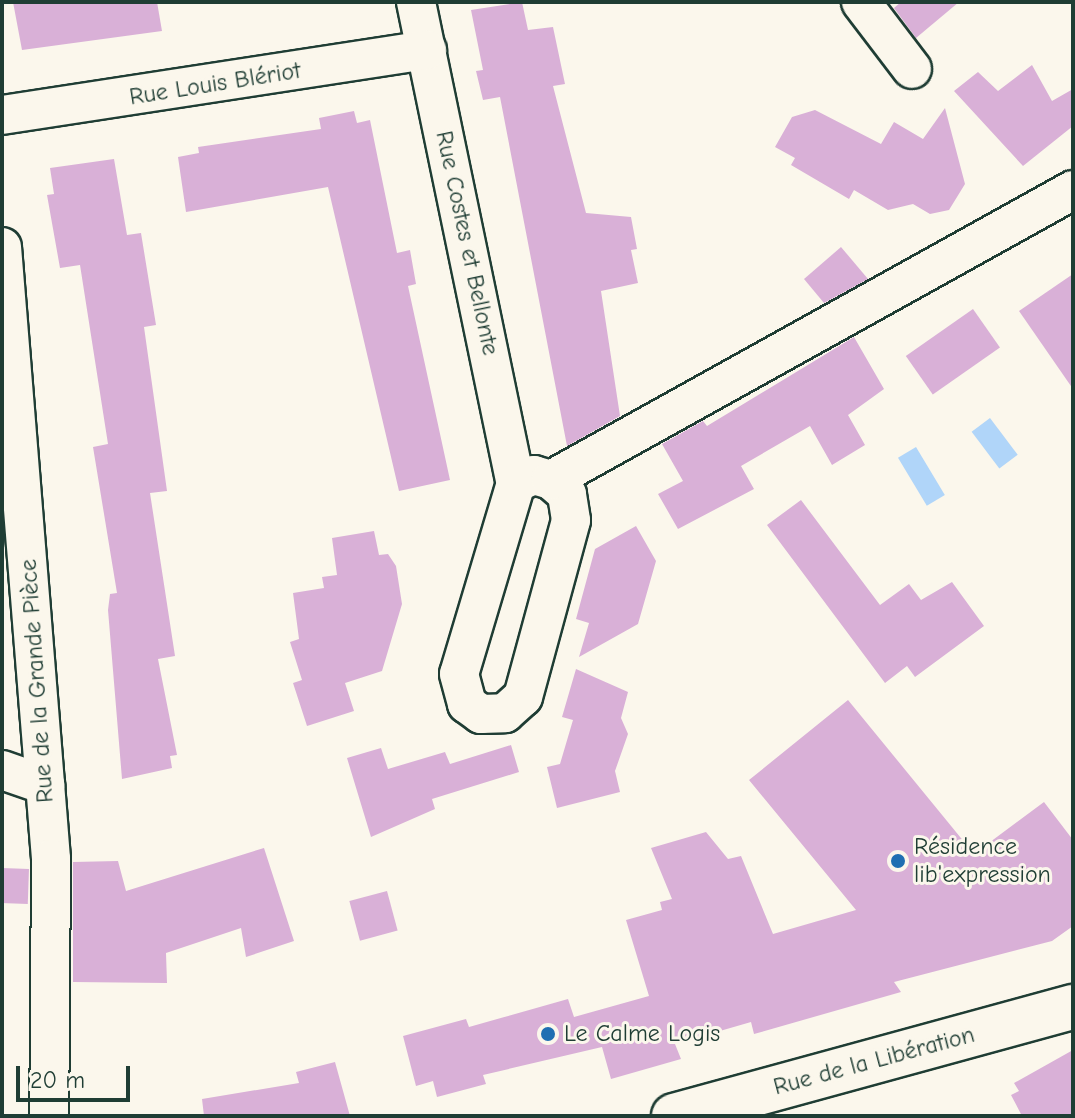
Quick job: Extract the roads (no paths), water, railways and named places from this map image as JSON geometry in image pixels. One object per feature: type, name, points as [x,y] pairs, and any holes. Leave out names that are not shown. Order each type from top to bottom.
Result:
[{"type":"street","name":"Rue Costes et Bellonte","points":[[416,2],[534,482],[459,674],[467,704],[481,714],[505,713],[523,697],[571,520],[567,494],[534,482]]},
{"type":"street","points":[[861,2],[912,69]]},
{"type":"street","name":"Rue Louis Blériot","points":[[2,115],[427,50]]},
{"type":"street","points":[[534,482],[1073,190]]},
{"type":"street","name":"Rue de la Grande Pièce","points":[[2,247],[45,785],[49,1116]]},
{"type":"street","points":[[2,770],[45,785]]},
{"type":"street","name":"Rue de la Libération","points":[[674,1116],[1073,1007]]},
{"type":"water","points":[[990,418],[1018,455],[999,469],[972,432]]},
{"type":"water","points":[[916,447],[945,495],[927,506],[898,458]]},
{"type":"place","name":"Résidence lib'expression","points":[[898,861]]},
{"type":"place","name":"Le Calme Logis","points":[[548,1034]]}]
